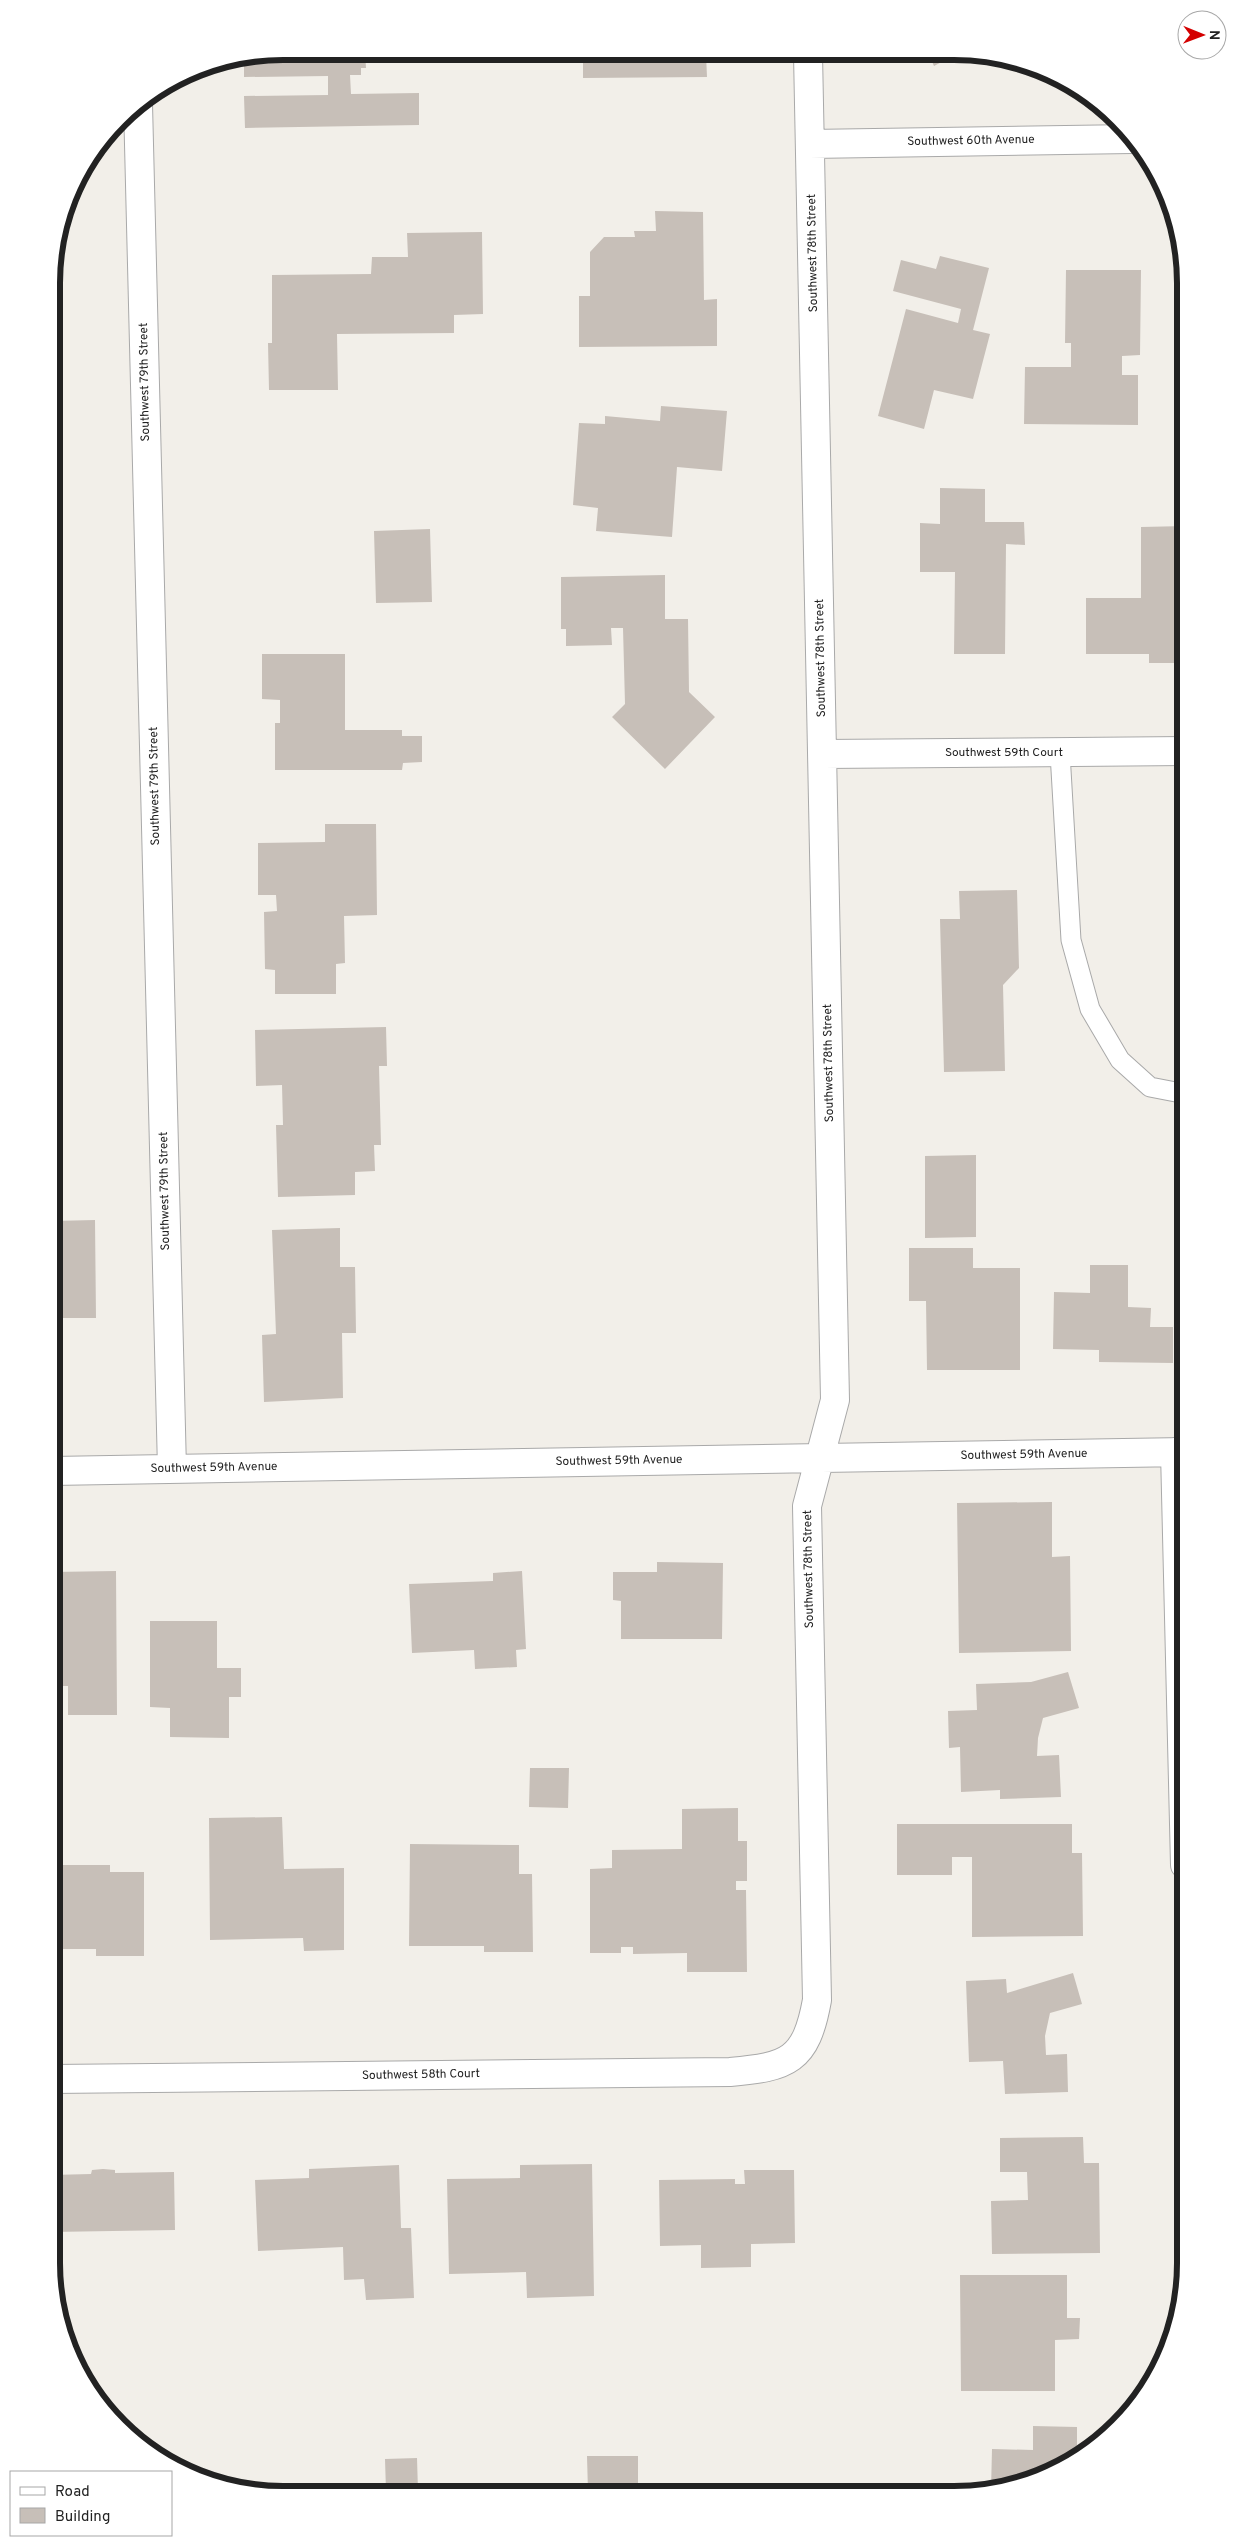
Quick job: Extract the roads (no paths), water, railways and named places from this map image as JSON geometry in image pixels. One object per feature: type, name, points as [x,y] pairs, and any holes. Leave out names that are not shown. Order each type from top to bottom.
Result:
[{"type":"street","name":"Southwest 78th Street","points":[[790,2060],[807,2040],[817,2000],[807,1506],[835,1400],[808,60]]},
{"type":"street","name":"Southwest 79th Street","points":[[138,113],[172,1469]]},
{"type":"street","name":"Southwest 60th Avenue","points":[[810,144],[1125,139]]},
{"type":"street","name":"Southwest 59th Court","points":[[823,754],[1177,751]]},
{"type":"street","name":"Southwest 59th Avenue","points":[[60,1471],[1177,1452]]},
{"type":"street","name":"Southwest 58th Court","points":[[60,2080],[730,2072],[769,2067],[790,2060]]},
{"type":"lane","points":[[1060,753],[1071,940],[1090,1009],[1120,1060],[1150,1087],[1177,1092]]}]
